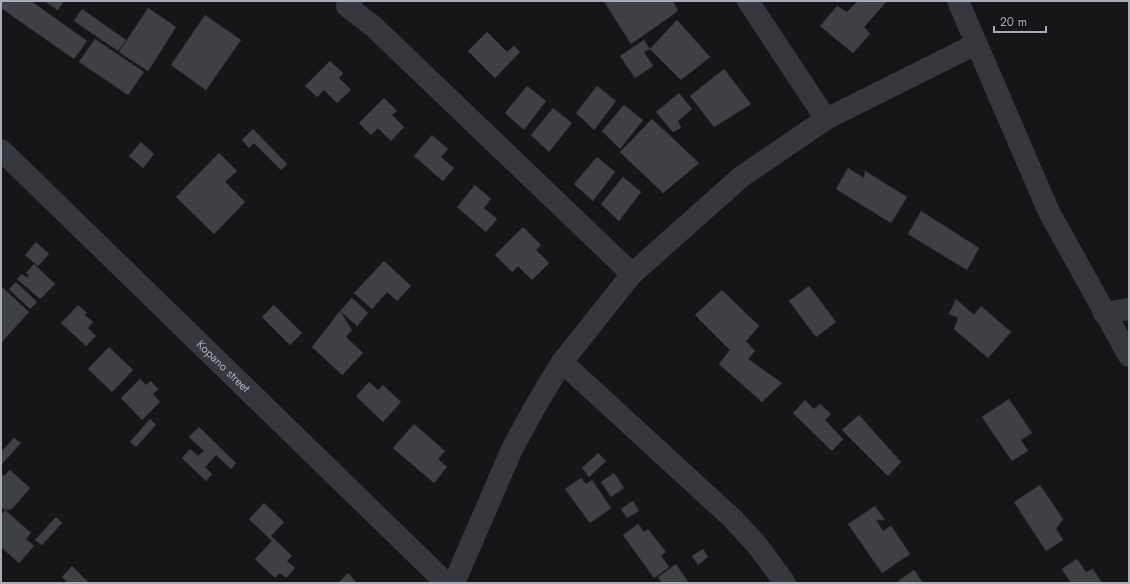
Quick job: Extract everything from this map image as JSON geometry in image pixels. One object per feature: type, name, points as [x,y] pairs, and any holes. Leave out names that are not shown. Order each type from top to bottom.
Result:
[{"type":"street","points":[[748,1],[826,119]]},
{"type":"street","points":[[958,1],[1049,212],[1129,356]]},
{"type":"street","points":[[345,3],[374,27],[632,274]]},
{"type":"street","points":[[454,583],[512,449],[562,362],[632,274],[741,176],[826,119],[976,44]]},
{"type":"street","name":"Kopano street","points":[[1,150],[446,583]]},
{"type":"street","points":[[1104,313],[1129,309]]},
{"type":"street","points":[[562,362],[732,518],[757,545],[785,583]]},
{"type":"building","points":[[1,1],[31,1],[87,41],[74,59],[1,8]]},
{"type":"building","points":[[44,1],[64,1],[58,10]]},
{"type":"building","points":[[604,1],[673,1],[678,11],[631,44]]},
{"type":"building","points":[[858,1],[887,1],[864,27],[870,34],[853,53],[820,26],[837,6],[847,12]]},
{"type":"building","points":[[148,8],[176,27],[148,71],[119,52]]},
{"type":"building","points":[[82,9],[126,40],[118,51],[74,21]]},
{"type":"building","points":[[205,15],[241,40],[206,90],[171,65]]},
{"type":"building","points":[[677,20],[710,57],[681,80],[650,49]]},
{"type":"building","points":[[487,32],[507,52],[514,46],[520,52],[495,78],[468,51]]},
{"type":"building","points":[[95,39],[144,72],[128,95],[79,62]]},
{"type":"building","points":[[644,40],[650,49],[644,52],[653,66],[635,78],[620,56]]},
{"type":"building","points":[[330,61],[343,73],[339,78],[351,90],[337,103],[324,90],[317,97],[305,86]]},
{"type":"building","points":[[724,69],[751,104],[714,127],[690,96]]},
{"type":"building","points":[[527,86],[546,101],[524,130],[505,113]]},
{"type":"building","points":[[597,86],[616,101],[594,130],[576,113]]},
{"type":"building","points":[[679,93],[692,109],[678,121],[681,128],[673,132],[656,112]]},
{"type":"building","points":[[384,98],[397,111],[392,115],[404,127],[391,141],[378,128],[371,135],[359,123]]},
{"type":"building","points":[[624,105],[643,120],[620,149],[602,131]]},
{"type":"building","points":[[553,108],[572,123],[549,152],[531,135]]},
{"type":"building","points":[[652,119],[699,163],[663,193],[620,152]]},
{"type":"building","points":[[253,129],[287,164],[281,170],[254,143],[249,148],[242,140]]},
{"type":"building","points":[[432,135],[448,149],[441,157],[454,168],[443,181],[414,156]]},
{"type":"building","points":[[141,142],[154,154],[143,168],[129,156]]},
{"type":"building","points":[[219,153],[237,171],[225,182],[245,202],[214,234],[176,197]]},
{"type":"building","points":[[597,157],[615,172],[593,201],[574,184]]},
{"type":"building","points":[[848,168],[864,178],[865,171],[907,197],[891,223],[836,189]]},
{"type":"building","points":[[623,177],[641,192],[619,221],[601,204]]},
{"type":"building","points":[[475,185],[491,199],[484,208],[497,219],[486,232],[457,207]]},
{"type":"building","points":[[921,211],[979,248],[967,270],[908,234]]},
{"type":"building","points":[[523,227],[541,245],[536,250],[549,263],[532,280],[518,266],[512,272],[495,255]]},
{"type":"building","points":[[36,242],[49,254],[38,266],[25,255]]},
{"type":"building","points":[[384,261],[411,286],[397,301],[387,292],[372,309],[354,293]]},
{"type":"building","points":[[34,264],[55,284],[40,299],[17,279],[22,274],[27,278],[29,275],[26,273]]},
{"type":"building","points":[[16,282],[37,302],[30,309],[9,289]]},
{"type":"building","points":[[1,286],[29,312],[1,343]]},
{"type":"building","points":[[809,286],[836,322],[816,337],[789,301]]},
{"type":"building","points":[[722,290],[759,326],[746,341],[755,351],[748,359],[782,383],[762,402],[719,364],[730,350],[695,315]]},
{"type":"building","points":[[352,298],[368,313],[357,326],[340,311]]},
{"type":"building","points":[[956,299],[974,315],[981,306],[1011,332],[988,358],[954,329],[958,318],[949,314]]},
{"type":"building","points":[[78,305],[87,313],[85,315],[93,322],[88,328],[96,336],[86,346],[61,323]]},
{"type":"building","points":[[274,305],[302,333],[290,345],[262,317]]},
{"type":"building","points":[[340,311],[352,330],[346,337],[363,353],[342,375],[312,347]]},
{"type":"building","points":[[109,347],[133,370],[112,392],[88,369]]},
{"type":"building","points":[[140,379],[146,385],[151,381],[158,389],[153,394],[160,402],[142,420],[121,398]]},
{"type":"building","points":[[369,382],[378,390],[383,385],[401,402],[383,422],[356,396]]},
{"type":"building","points":[[1009,399],[1032,433],[1021,440],[1028,451],[1012,461],[982,417]]},
{"type":"building","points":[[805,400],[814,409],[820,404],[831,414],[825,420],[843,439],[832,451],[793,413]]},
{"type":"building","points":[[859,415],[901,462],[888,476],[842,430]]},
{"type":"building","points":[[150,419],[156,425],[136,447],[130,442]]},
{"type":"building","points":[[414,424],[445,451],[438,459],[447,467],[434,483],[393,448]]},
{"type":"building","points":[[199,427],[236,463],[231,469],[216,455],[205,467],[212,474],[206,481],[182,458],[190,449],[198,456],[204,451],[189,437]]},
{"type":"building","points":[[14,438],[21,443],[1,465],[1,452]]},
{"type":"building","points":[[598,453],[606,461],[589,477],[582,468]]},
{"type":"building","points":[[10,470],[30,488],[12,509],[5,510],[1,507],[1,474],[4,476]]},
{"type":"building","points":[[614,473],[624,488],[611,497],[601,482]]},
{"type":"building","points":[[581,478],[586,484],[592,480],[611,508],[590,523],[565,489]]},
{"type":"building","points":[[1040,485],[1063,519],[1056,529],[1063,540],[1046,551],[1014,502]]},
{"type":"building","points":[[633,501],[639,511],[627,518],[621,509]]},
{"type":"building","points":[[264,503],[284,522],[271,536],[292,556],[287,561],[295,568],[286,578],[280,573],[275,578],[255,559],[272,541],[249,519]]},
{"type":"building","points":[[875,506],[885,520],[876,520],[883,531],[891,526],[910,554],[882,573],[848,524]]},
{"type":"building","points":[[5,510],[31,533],[26,539],[34,546],[19,563],[1,547],[1,516]]},
{"type":"building","points":[[56,517],[62,523],[42,545],[35,540]]},
{"type":"building","points":[[638,524],[644,532],[648,529],[666,552],[661,556],[669,567],[654,578],[623,535]]},
{"type":"building","points":[[703,549],[708,557],[698,565],[692,556]]},
{"type":"building","points":[[1077,559],[1086,572],[1093,569],[1102,583],[1071,583],[1062,569]]},
{"type":"building","points":[[676,564],[689,583],[662,583],[658,577]]},
{"type":"building","points":[[72,566],[89,583],[68,583],[62,577]]},
{"type":"building","points":[[914,570],[923,583],[900,583],[898,581]]},
{"type":"building","points":[[348,573],[357,583],[338,583]]}]
